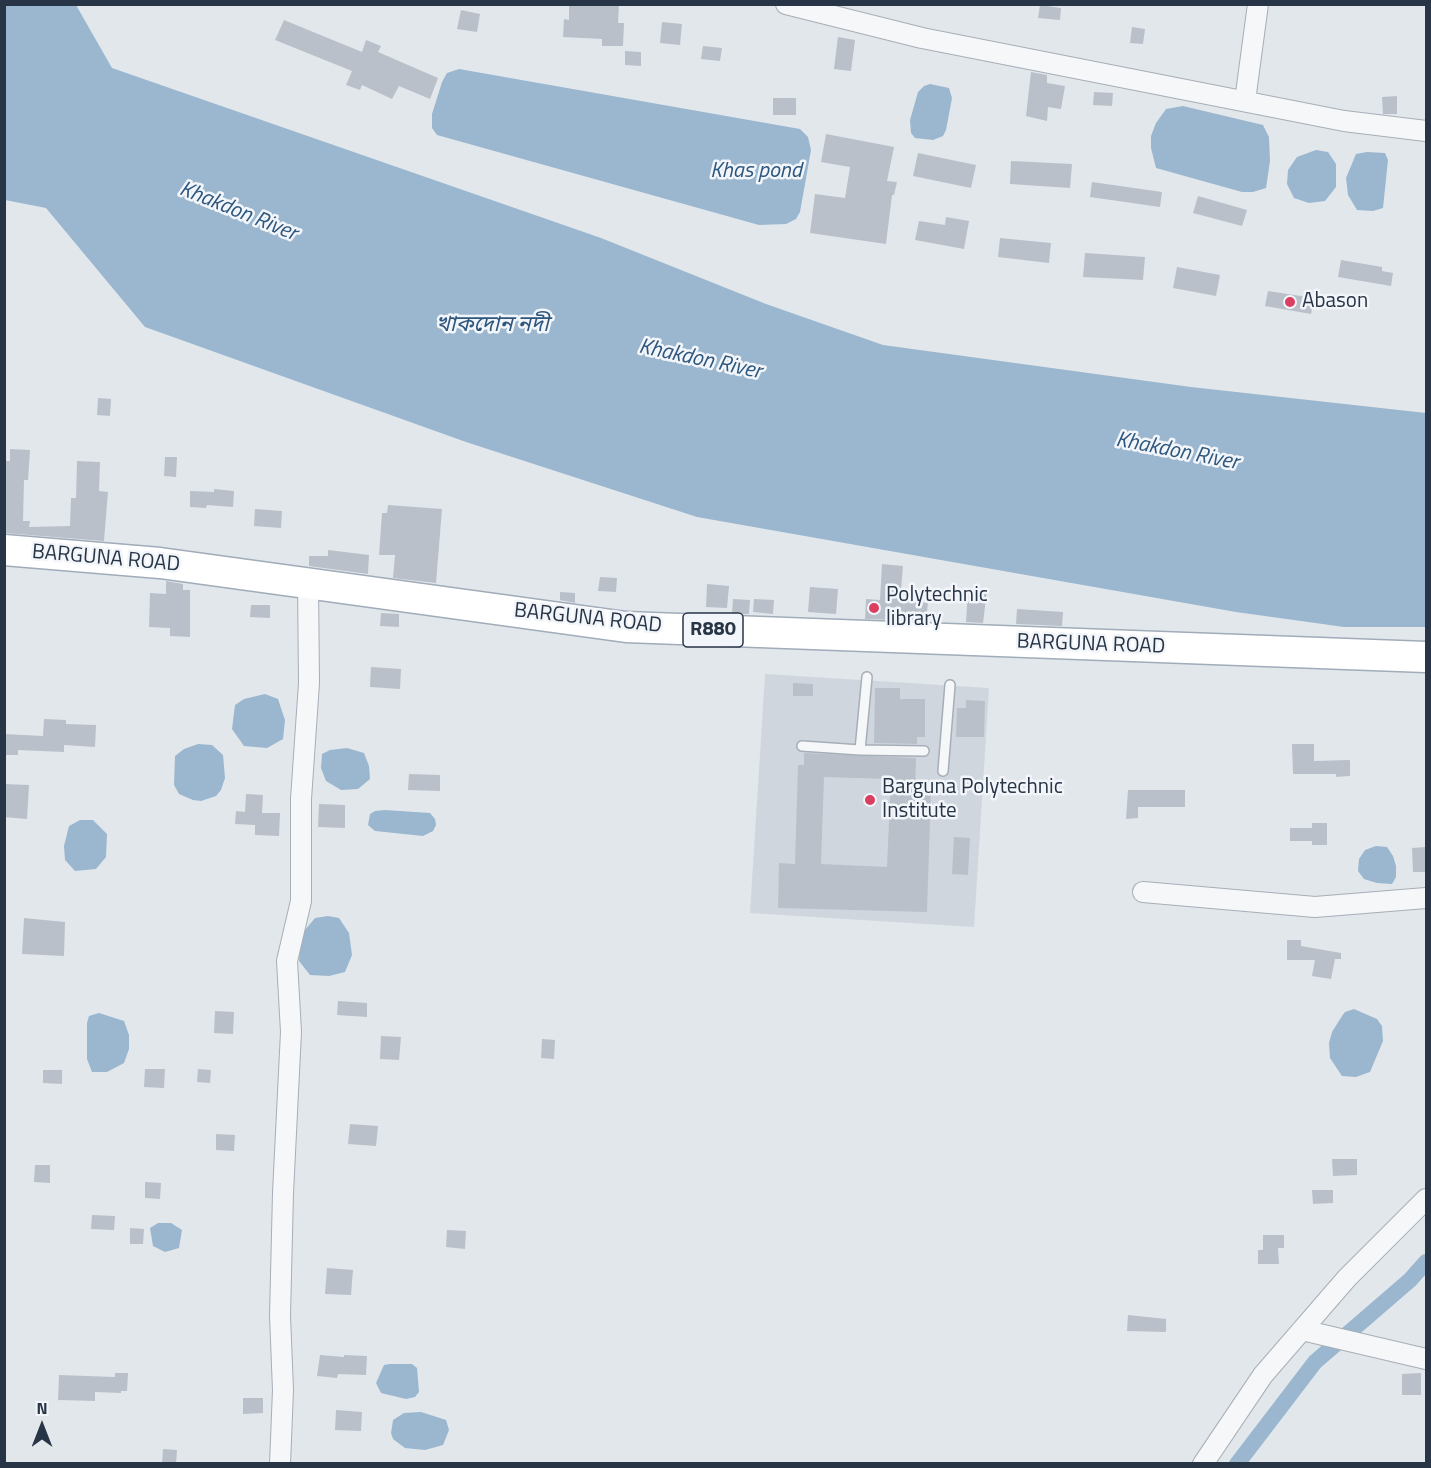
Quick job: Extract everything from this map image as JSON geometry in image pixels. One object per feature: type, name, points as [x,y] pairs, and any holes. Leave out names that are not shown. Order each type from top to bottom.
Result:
[{"type":"main road","name":"BARGUNA ROAD","points":[[4,550],[160,563],[626,627],[1426,657]]},
{"type":"street","points":[[786,4],[921,38],[1344,121],[1426,131]]},
{"type":"street","points":[[1245,101],[1258,4]]},
{"type":"street","points":[[280,1464],[283,1390],[280,1316],[283,1193],[291,1032],[287,961],[301,901],[301,799],[309,683],[308,583]]},
{"type":"street","points":[[1143,892],[1315,907],[1426,898]]},
{"type":"street","points":[[1203,1464],[1263,1375],[1347,1278],[1426,1198]]},
{"type":"street","points":[[1302,1330],[1426,1359]]},
{"type":"lane","points":[[860,750],[867,677]]},
{"type":"lane","points":[[943,771],[950,685]]},
{"type":"lane","points":[[802,746],[924,751]]},
{"type":"shaded area","name":"Barguna Polytechnic Institute","points":[[765,674],[989,688],[974,927],[750,913]]},
{"type":"water","name":"খাকদোন নদী","points":[[4,5],[76,5],[112,68],[601,238],[766,304],[883,345],[1191,387],[1426,413],[1426,627],[1344,627],[1236,612],[697,517],[466,442],[145,327],[46,208],[5,200]]},
{"type":"water","name":"Khas pond","points":[[459,69],[800,129],[808,137],[811,150],[800,212],[796,219],[786,224],[759,225],[437,135],[432,128],[432,114],[442,82],[447,73]]},
{"type":"water","points":[[930,84],[949,88],[952,98],[946,130],[943,136],[933,140],[915,138],[911,133],[910,120],[918,92]]},
{"type":"water","points":[[1183,106],[1263,125],[1269,137],[1270,161],[1266,188],[1253,192],[1242,192],[1156,168],[1151,148],[1151,136],[1156,123],[1166,109]]},
{"type":"water","points":[[1316,150],[1328,152],[1336,164],[1336,187],[1325,201],[1309,203],[1294,198],[1287,184],[1288,170],[1297,157]]},
{"type":"water","points":[[1385,153],[1388,160],[1383,208],[1373,211],[1357,210],[1348,195],[1346,178],[1356,154]]},
{"type":"water","points":[[265,694],[278,699],[285,720],[283,739],[267,748],[244,746],[232,729],[235,705],[244,699]]},
{"type":"water","points":[[198,744],[212,745],[223,755],[225,778],[216,796],[201,801],[179,794],[174,785],[175,756],[184,749]]},
{"type":"water","points":[[347,748],[364,753],[369,766],[370,779],[358,789],[341,790],[326,781],[321,768],[322,754],[330,750]]},
{"type":"water","points":[[385,810],[430,813],[436,825],[433,831],[423,836],[375,831],[368,825],[370,814]]},
{"type":"water","points":[[80,820],[93,820],[107,834],[106,857],[96,869],[75,871],[65,860],[64,846],[69,826]]},
{"type":"water","points":[[1376,846],[1387,847],[1393,856],[1396,877],[1392,884],[1364,879],[1358,871],[1359,859],[1365,850]]},
{"type":"water","points":[[328,916],[339,918],[349,933],[352,955],[345,972],[329,976],[310,975],[299,961],[300,944],[305,930],[315,918]]},
{"type":"water","points":[[1354,1009],[1377,1019],[1382,1026],[1383,1041],[1370,1072],[1356,1077],[1342,1076],[1330,1058],[1329,1043],[1332,1032],[1342,1016],[1345,1012]]},
{"type":"water","points":[[99,1013],[124,1021],[129,1035],[129,1049],[124,1063],[107,1072],[92,1072],[87,1059],[87,1023],[89,1016]]},
{"type":"water","points":[[158,1223],[171,1223],[182,1230],[179,1248],[165,1252],[153,1246],[150,1228]]},
{"type":"water","points":[[412,1364],[417,1368],[419,1392],[415,1397],[406,1399],[381,1393],[376,1383],[384,1365]]},
{"type":"water","points":[[421,1412],[446,1420],[449,1430],[443,1445],[425,1450],[405,1448],[393,1439],[391,1433],[393,1420],[404,1413]]},
{"type":"building","points":[[569,4],[619,4],[618,23],[624,23],[623,46],[602,46],[602,39],[563,37],[564,19],[569,20]]},
{"type":"building","points":[[1040,5],[1061,8],[1060,20],[1038,18]]},
{"type":"building","points":[[461,10],[480,14],[477,32],[457,29]]},
{"type":"building","points":[[284,20],[362,52],[366,40],[381,46],[378,52],[438,78],[430,99],[399,86],[392,99],[362,85],[360,90],[346,85],[352,71],[275,40]]},
{"type":"building","points":[[662,22],[682,24],[680,45],[660,43]]},
{"type":"building","points":[[1132,27],[1145,29],[1143,44],[1130,43]]},
{"type":"building","points":[[838,37],[855,40],[851,71],[834,69]]},
{"type":"building","points":[[703,46],[722,48],[720,61],[701,59]]},
{"type":"building","points":[[625,51],[641,52],[641,66],[625,65]]},
{"type":"building","points":[[1031,72],[1047,75],[1047,83],[1065,86],[1061,109],[1048,107],[1047,121],[1026,116]]},
{"type":"building","points":[[1094,92],[1113,93],[1112,106],[1093,105]]},
{"type":"building","points":[[1397,96],[1397,114],[1383,114],[1382,97]]},
{"type":"building","points":[[773,98],[796,98],[796,115],[773,115]]},
{"type":"building","points":[[826,134],[894,147],[887,181],[897,182],[894,195],[892,195],[886,244],[810,233],[815,194],[845,198],[850,167],[821,162]]},
{"type":"building","points":[[918,153],[976,165],[971,188],[913,176]]},
{"type":"building","points":[[1011,161],[1072,164],[1070,188],[1010,184]]},
{"type":"building","points":[[1092,182],[1162,192],[1160,207],[1090,197]]},
{"type":"building","points":[[1198,196],[1247,210],[1242,226],[1193,213]]},
{"type":"building","points":[[946,217],[969,221],[964,249],[915,240],[919,221],[945,225]]},
{"type":"building","points":[[1000,238],[1051,243],[1049,263],[998,257]]},
{"type":"building","points":[[1085,253],[1145,257],[1143,280],[1083,277]]},
{"type":"building","points":[[1341,260],[1382,267],[1382,271],[1393,273],[1391,286],[1338,277]]},
{"type":"building","points":[[1177,267],[1220,275],[1216,296],[1173,288]]},
{"type":"building","name":"Abason","points":[[1268,291],[1314,298],[1311,314],[1265,306]]},
{"type":"building","points":[[98,398],[111,399],[110,416],[97,415]]},
{"type":"building","points":[[10,449],[30,450],[28,480],[24,480],[23,521],[30,521],[29,527],[70,526],[71,498],[76,498],[77,461],[100,462],[99,491],[108,492],[104,541],[4,533],[4,461],[10,461]]},
{"type":"building","points":[[165,457],[177,457],[176,477],[164,476]]},
{"type":"building","points":[[214,489],[234,491],[233,507],[207,505],[206,508],[190,507],[190,491],[214,492]]},
{"type":"building","points":[[388,505],[442,509],[436,583],[393,578],[395,555],[379,555],[382,513],[387,513]]},
{"type":"building","points":[[255,509],[282,511],[281,528],[254,526]]},
{"type":"building","points":[[328,550],[369,555],[368,574],[309,566],[309,556],[328,556]]},
{"type":"building","points":[[882,564],[903,566],[900,601],[928,603],[926,621],[865,619],[866,599],[880,600]]},
{"type":"building","points":[[600,577],[617,578],[616,592],[598,591]]},
{"type":"building","points":[[166,581],[183,584],[183,590],[190,590],[190,637],[170,636],[170,628],[149,627],[150,593],[166,594]]},
{"type":"building","points":[[707,584],[729,586],[727,608],[706,607]]},
{"type":"building","points":[[810,587],[838,589],[836,614],[808,612]]},
{"type":"building","points":[[968,589],[987,590],[983,623],[966,622]]},
{"type":"building","points":[[560,592],[575,593],[575,603],[560,600]]},
{"type":"building","points":[[733,599],[750,600],[749,614],[732,614]]},
{"type":"building","points":[[754,599],[774,600],[773,614],[753,612]]},
{"type":"building","points":[[251,605],[270,605],[270,618],[250,617]]},
{"type":"building","points":[[1017,609],[1063,612],[1062,626],[1016,624]]},
{"type":"building","points":[[381,613],[399,614],[399,627],[380,626]]},
{"type":"building","points":[[371,667],[401,669],[400,689],[370,687]]},
{"type":"building","points":[[793,683],[813,684],[813,696],[793,696]]},
{"type":"building","points":[[875,688],[900,688],[900,699],[925,699],[925,737],[917,737],[917,744],[874,743]]},
{"type":"building","points":[[966,700],[985,701],[984,737],[956,737],[957,708],[966,708]]},
{"type":"building","points":[[44,719],[66,720],[66,724],[96,725],[95,747],[64,745],[64,752],[18,750],[18,755],[4,755],[4,734],[43,736]]},
{"type":"building","points":[[1292,744],[1314,744],[1314,761],[1350,760],[1350,776],[1293,774]]},
{"type":"building","points":[[804,753],[916,758],[915,790],[931,790],[927,912],[778,908],[779,863],[795,864],[798,765],[804,765]],"holes":[[[824,777],[891,779],[887,867],[821,864]]]},
{"type":"building","points":[[409,774],[440,775],[440,791],[408,790]]},
{"type":"building","points":[[4,784],[29,785],[27,819],[4,817]]},
{"type":"building","points":[[1128,790],[1185,790],[1185,807],[1138,807],[1138,818],[1126,819]]},
{"type":"building","points":[[246,794],[263,795],[262,813],[280,813],[279,836],[255,835],[255,825],[235,824],[236,811],[245,812]]},
{"type":"building","points":[[319,804],[345,805],[345,828],[318,827]]},
{"type":"building","points":[[1312,823],[1327,823],[1327,845],[1312,845],[1312,841],[1290,841],[1290,828],[1312,828]]},
{"type":"building","points":[[954,837],[970,838],[968,875],[952,874]]},
{"type":"building","points":[[1426,847],[1426,872],[1413,872],[1412,848]]},
{"type":"building","points":[[24,918],[65,922],[64,956],[22,954]]},
{"type":"building","points":[[1287,940],[1301,940],[1301,946],[1341,953],[1341,959],[1335,959],[1331,979],[1312,976],[1315,960],[1287,960]]},
{"type":"building","points":[[338,1001],[367,1003],[367,1017],[337,1015]]},
{"type":"building","points":[[215,1011],[234,1012],[233,1034],[214,1033]]},
{"type":"building","points":[[381,1036],[401,1037],[399,1060],[380,1059]]},
{"type":"building","points":[[542,1039],[555,1040],[554,1059],[541,1058]]},
{"type":"building","points":[[145,1069],[165,1069],[164,1088],[144,1087]]},
{"type":"building","points":[[198,1069],[211,1070],[210,1083],[197,1082]]},
{"type":"building","points":[[43,1070],[62,1070],[62,1084],[43,1083]]},
{"type":"building","points":[[350,1124],[378,1126],[376,1146],[348,1144]]},
{"type":"building","points":[[216,1134],[235,1135],[234,1151],[216,1150]]},
{"type":"building","points":[[1332,1159],[1357,1159],[1357,1175],[1333,1176]]},
{"type":"building","points":[[35,1165],[50,1165],[50,1183],[34,1182]]},
{"type":"building","points":[[145,1182],[161,1183],[160,1199],[145,1198]]},
{"type":"building","points":[[1312,1190],[1333,1190],[1333,1203],[1313,1204]]},
{"type":"building","points":[[92,1215],[115,1216],[114,1230],[91,1229]]},
{"type":"building","points":[[130,1228],[144,1229],[143,1244],[130,1244]]},
{"type":"building","points":[[447,1230],[466,1231],[465,1249],[446,1247]]},
{"type":"building","points":[[1263,1235],[1284,1235],[1284,1248],[1278,1248],[1279,1264],[1258,1264],[1258,1250],[1263,1250]]},
{"type":"building","points":[[327,1268],[353,1270],[351,1295],[325,1294]]},
{"type":"building","points":[[1128,1315],[1166,1319],[1166,1332],[1127,1331]]},
{"type":"building","points":[[320,1355],[367,1356],[366,1375],[338,1374],[337,1378],[317,1376]]},
{"type":"building","points":[[115,1373],[128,1373],[127,1391],[121,1391],[121,1393],[95,1392],[95,1401],[58,1400],[59,1375],[115,1377]]},
{"type":"building","points":[[1421,1373],[1421,1395],[1402,1395],[1402,1374]]},
{"type":"building","points":[[243,1398],[263,1398],[263,1413],[243,1414]]},
{"type":"building","points":[[336,1410],[362,1412],[361,1431],[335,1430]]},
{"type":"building","points":[[163,1449],[177,1450],[176,1464],[162,1464]]},
{"type":"waterway","points":[[1237,1464],[1315,1362],[1410,1280],[1426,1262]]},
{"type":"place","name":"Abason","points":[[1290,302]]},
{"type":"place","name":"Polytechnic library","points":[[874,608]]},
{"type":"place","name":"Barguna Polytechnic Institute","points":[[870,800]]},
{"type":"water label","name":"Khakdon River","points":[[238,212]]},
{"type":"water label","name":"Khakdon River","points":[[700,360]]},
{"type":"water label","name":"Khakdon River","points":[[1177,452]]}]
